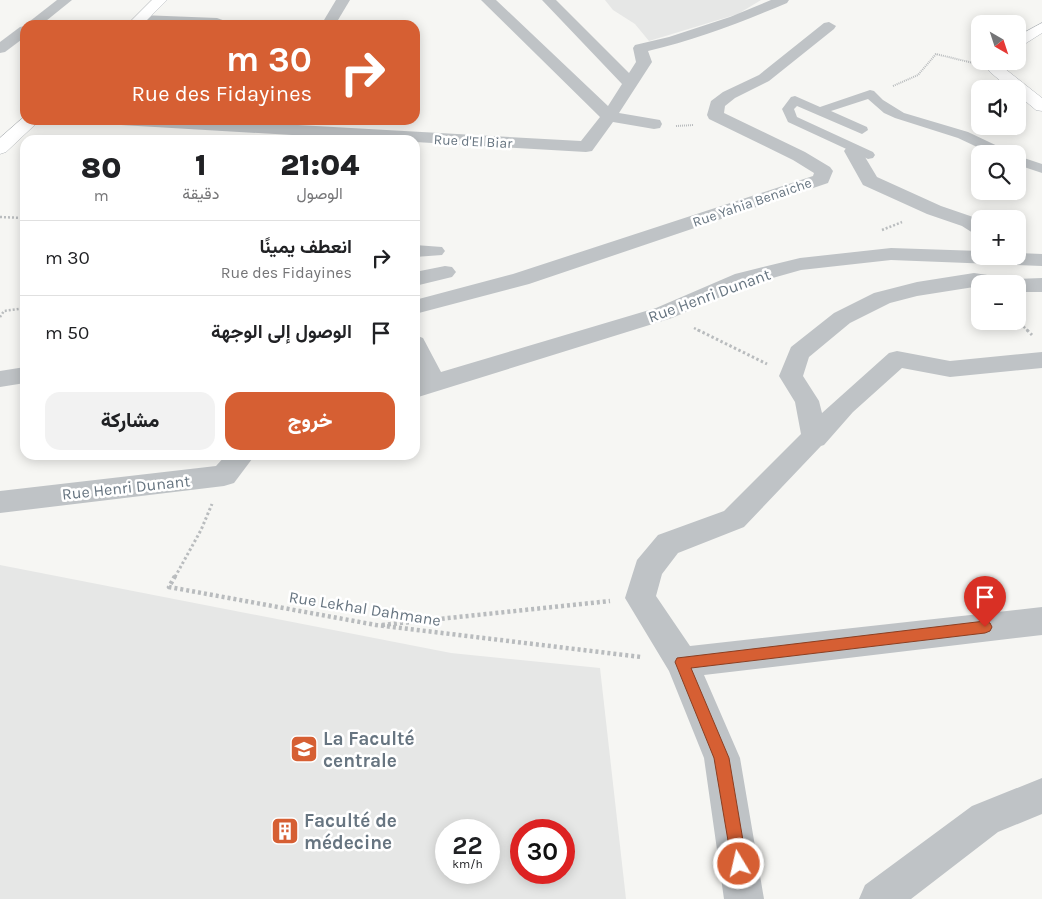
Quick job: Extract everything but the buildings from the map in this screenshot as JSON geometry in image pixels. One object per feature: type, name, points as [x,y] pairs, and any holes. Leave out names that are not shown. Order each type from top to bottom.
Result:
[{"type":"main road","points":[[139,20],[160,0]]},
{"type":"main road","points":[[1026,37],[1042,26]]},
{"type":"main road","points":[[1002,70],[1042,106]]},
{"type":"main road","points":[[0,148],[25,125]]},
{"type":"street","points":[[39,20],[65,0]]},
{"type":"street","points":[[331,20],[343,0]]},
{"type":"street","points":[[488,0],[609,116],[654,124]]},
{"type":"street","points":[[548,0],[629,82]]},
{"type":"street","points":[[609,116],[629,82],[644,62],[640,48],[673,41],[735,20],[782,0]]},
{"type":"street","points":[[715,115],[717,104],[729,95],[764,78],[829,26]]},
{"type":"street","points":[[0,49],[20,34]]},
{"type":"street","points":[[820,111],[870,94],[878,104],[893,114],[959,133],[985,145]]},
{"type":"street","points":[[862,130],[795,100],[788,109],[792,119],[861,153],[870,181],[934,210],[971,223]]},
{"type":"street","name":"Rue Yahia Benaiche","points":[[420,307],[522,279],[821,179],[824,171],[799,156],[715,115]]},
{"type":"street","name":"Rue d'El Biar","points":[[420,137],[586,147],[609,116]]},
{"type":"street","name":"Rue d'El Biar","points":[[226,125],[390,135]]},
{"type":"street","points":[[1026,163],[1042,169]]},
{"type":"street","name":"Rue Henri Dunant","points":[[424,386],[664,313],[743,279],[790,266],[891,254],[1028,257]]},
{"type":"street","points":[[420,278],[445,272]]},
{"type":"street","points":[[815,438],[807,402],[791,376],[799,353],[842,318],[882,298],[917,289],[971,280]]},
{"type":"street","points":[[1026,285],[1042,285]]},
{"type":"street","points":[[744,899],[722,758],[682,662],[640,598],[648,570],[668,544],[734,519],[815,438],[844,406],[897,359],[950,369],[1039,349]]},
{"type":"street","points":[[420,367],[424,386]]},
{"type":"street","points":[[0,379],[20,376]]},
{"type":"street","points":[[224,476],[238,460]]},
{"type":"street","name":"Rue Henri Dunant","points":[[0,502],[224,476]]},
{"type":"street","points":[[682,662],[1042,621]]},
{"type":"street","points":[[879,899],[985,819],[1042,796]]},
{"type":"path","points":[[870,94],[918,75],[936,54],[971,60]]},
{"type":"path","points":[[654,124],[682,127],[698,124],[715,115]]},
{"type":"path","points":[[891,254],[872,234],[934,210]]},
{"type":"path","points":[[0,217],[20,218]]},
{"type":"path","points":[[0,317],[4,311],[20,309]]},
{"type":"path","points":[[664,313],[791,376]]},
{"type":"path","points":[[1025,330],[1039,349]]},
{"type":"path","name":"Rue Lekhal Dahmane","points":[[224,476],[201,530],[169,587],[376,625],[682,662]]},
{"type":"path","points":[[376,625],[640,598]]},
{"type":"shaded area","points":[[605,0],[761,0],[738,14],[649,41],[635,24],[613,10]]},
{"type":"shaded area","name":"La Faculté centrale","points":[[0,565],[451,653],[600,668],[626,899],[0,899]]},
{"type":"place","name":"La Faculté centrale","points":[[304,749]]},
{"type":"place","name":"Faculté de médecine","points":[[285,831]]},
{"type":"route","points":[[739,864],[722,758],[682,662],[985,627]]}]
